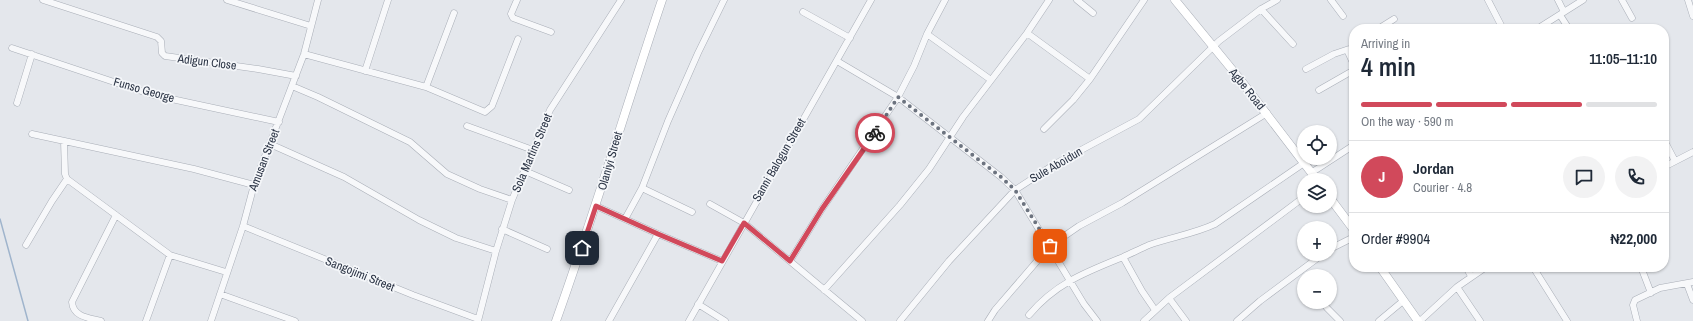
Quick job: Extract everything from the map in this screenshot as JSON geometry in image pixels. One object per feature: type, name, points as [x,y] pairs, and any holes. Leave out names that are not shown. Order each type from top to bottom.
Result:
[{"type":"street","name":"Adigun Close","points":[[43,0],[157,37],[161,41],[162,53],[165,56],[258,68],[296,76]]},
{"type":"street","points":[[227,0],[311,26]]},
{"type":"street","points":[[252,7],[254,0]]},
{"type":"street","name":"Amusan Street","points":[[211,321],[226,272],[243,226],[254,185],[304,54],[318,0]]},
{"type":"street","points":[[365,71],[388,0]]},
{"type":"street","points":[[517,0],[511,14],[513,18],[551,32]]},
{"type":"street","name":"Sola Martins Street","points":[[478,320],[502,229],[512,200],[550,110],[621,0]]},
{"type":"street","name":"Olaniyi Street","points":[[556,321],[596,206],[623,117],[662,0]]},
{"type":"street","points":[[625,219],[642,188],[668,121],[698,52],[724,0]]},
{"type":"street","name":"Sanni Balogun Street","points":[[689,321],[837,62],[870,0]]},
{"type":"street","points":[[790,261],[822,209],[898,97],[927,34],[945,0]]},
{"type":"street","points":[[824,290],[905,198],[933,163],[949,138],[1027,33],[1049,0]]},
{"type":"street","points":[[1077,0],[1094,13]]},
{"type":"street","points":[[1044,129],[1073,100],[1090,79],[1144,0]]},
{"type":"street","name":"Agbe Road","points":[[1175,0],[1267,113],[1297,154]]},
{"type":"street","name":"Sule Aboidun","points":[[900,321],[949,261],[1015,190],[1055,164],[1139,119],[1213,46],[1261,9],[1277,0]]},
{"type":"street","points":[[1331,0],[1343,16]]},
{"type":"street","points":[[1488,0],[1500,24]]},
{"type":"street","points":[[1558,0],[1567,24]]},
{"type":"street","points":[[1545,24],[1583,0]]},
{"type":"street","points":[[1622,0],[1632,18]]},
{"type":"street","points":[[1688,0],[1693,16]]},
{"type":"street","points":[[1261,9],[1293,44]]},
{"type":"street","points":[[803,12],[850,38]]},
{"type":"street","points":[[426,87],[454,13]]},
{"type":"street","points":[[1386,24],[1394,19]]},
{"type":"street","points":[[1027,33],[1090,79]]},
{"type":"street","points":[[927,34],[991,80]]},
{"type":"street","points":[[304,54],[426,87],[485,112],[492,106],[518,39]]},
{"type":"street","name":"Funso George","points":[[12,48],[152,95],[279,122]]},
{"type":"street","points":[[1306,70],[1334,54],[1349,48]]},
{"type":"street","points":[[17,103],[32,54]]},
{"type":"street","points":[[837,62],[898,97],[1001,177],[1015,190],[1050,246],[1069,280],[1096,321]]},
{"type":"street","points":[[1319,90],[1349,73]]},
{"type":"street","points":[[292,86],[339,106],[410,142],[454,177],[480,189],[512,200]]},
{"type":"street","points":[[988,321],[1050,246],[1079,226],[1122,203],[1267,113]]},
{"type":"street","points":[[467,126],[533,150]]},
{"type":"street","points":[[32,134],[194,169],[254,185]]},
{"type":"street","points":[[64,140],[65,174],[67,179],[170,255],[226,272]]},
{"type":"street","points":[[270,144],[344,177],[419,220],[456,238],[496,251]]},
{"type":"street","points":[[1311,173],[1349,148]]},
{"type":"street","points":[[1669,150],[1675,161]]},
{"type":"street","points":[[1669,164],[1692,154]]},
{"type":"street","points":[[1029,315],[1040,302],[1069,280],[1100,265],[1148,246],[1204,229],[1215,224],[1301,165]]},
{"type":"street","name":"Agbe Road","points":[[1305,165],[1311,173]]},
{"type":"street","points":[[525,172],[569,190]]},
{"type":"street","points":[[26,246],[52,201],[67,179]]},
{"type":"street","points":[[642,188],[692,212]]},
{"type":"street","points":[[1144,321],[1169,298],[1297,202]]},
{"type":"street","points":[[710,204],[744,223],[862,321]]},
{"type":"street","points":[[596,206],[722,261]]},
{"type":"street","points":[[1337,207],[1349,223]]},
{"type":"street","points":[[101,321],[79,318],[72,308],[72,302],[116,215]]},
{"type":"street","name":"Sangojimi Street","points":[[243,226],[478,320]]},
{"type":"street","points":[[502,229],[547,249]]},
{"type":"street","points":[[608,321],[658,234]]},
{"type":"street","points":[[1337,246],[1349,240]]},
{"type":"street","points":[[146,321],[170,255]]},
{"type":"street","points":[[1123,257],[1142,291],[1155,310]]},
{"type":"street","points":[[1238,321],[1260,301],[1314,261]]},
{"type":"street","points":[[1383,272],[1419,321],[1457,287],[1478,272]]},
{"type":"street","points":[[1469,272],[1471,276]]},
{"type":"street","points":[[1536,272],[1568,321]]},
{"type":"street","points":[[1643,272],[1651,293]]},
{"type":"street","points":[[1638,321],[1633,302],[1660,288],[1690,283],[1693,300]]},
{"type":"street","points":[[1457,287],[1480,321]]},
{"type":"street","points":[[220,294],[296,321]]},
{"type":"street","points":[[1169,298],[1186,321]]},
{"type":"street","points":[[1379,321],[1403,301]]},
{"type":"street","points":[[698,304],[725,321]]},
{"type":"street","points":[[1327,309],[1340,321]]},
{"type":"waterway","points":[[0,219],[28,321]]},
{"type":"way so far","points":[[875,133],[898,97],[1001,177],[1015,190],[1050,246]]},
{"type":"route","points":[[582,248],[596,206],[722,261],[744,223],[790,261],[822,209],[875,133]]}]
